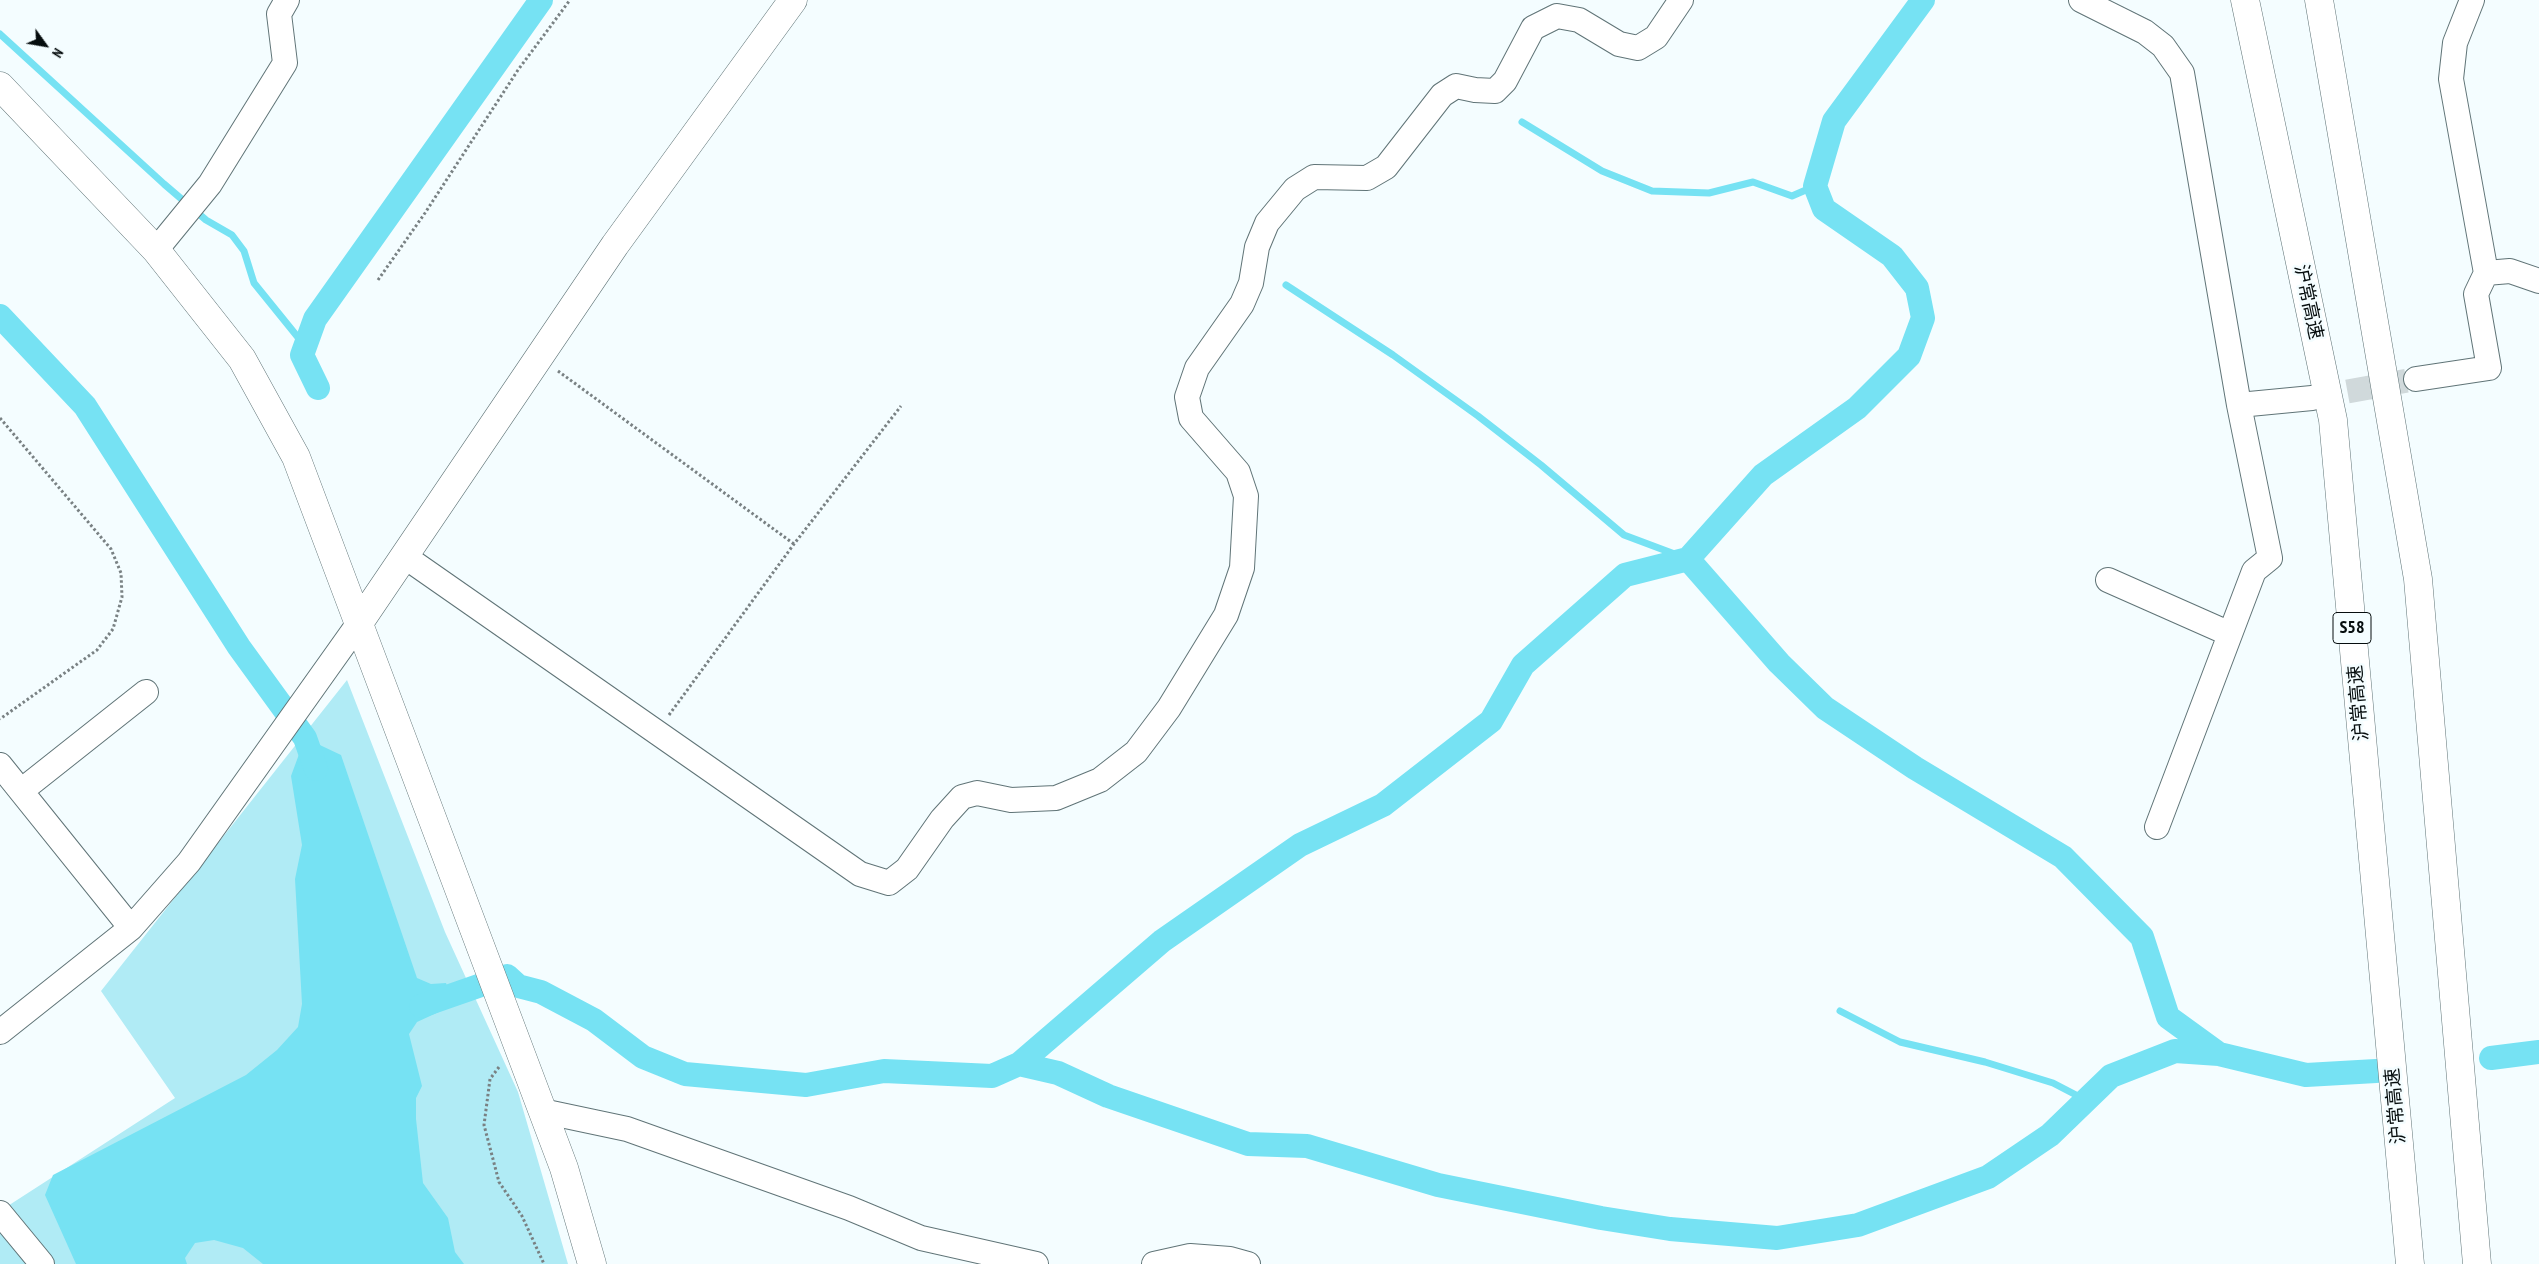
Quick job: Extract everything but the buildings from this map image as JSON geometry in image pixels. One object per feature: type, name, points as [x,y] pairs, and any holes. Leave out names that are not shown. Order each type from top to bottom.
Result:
[{"type":"main road","points":[[359,623],[615,245],[793,0]]},
{"type":"main road","name":"沪常高速","points":[[2245,0],[2333,420],[2410,1264]]},
{"type":"main road","points":[[2319,0],[2418,579],[2477,1264]]},
{"type":"main road","points":[[0,86],[156,250],[242,359],[296,457],[564,1168],[592,1264]]},
{"type":"street","points":[[156,250],[210,184],[285,63],[279,14],[287,0]]},
{"type":"street","points":[[404,556],[860,874],[889,883],[906,869],[942,819],[962,798],[977,793],[1011,800],[1056,798],[1100,780],[1136,752],[1169,708],[1226,615],[1242,568],[1246,496],[1238,472],[1191,418],[1187,397],[1197,368],[1242,304],[1251,283],[1257,247],[1267,223],[1295,189],[1314,178],[1367,178],[1386,167],[1442,95],[1456,86],[1475,90],[1495,91],[1505,81],[1533,28],[1557,16],[1579,20],[1619,44],[1638,48],[1656,37],[1681,0]]},
{"type":"street","points":[[2081,0],[2146,32],[2163,46],[2182,73],[2239,405],[2270,558],[2254,571],[2157,827]]},
{"type":"street","points":[[2416,379],[2489,368],[2476,294],[2486,273],[2451,79],[2455,43],[2472,0]]},
{"type":"street","points":[[2486,273],[2510,271],[2539,282]]},
{"type":"street","points":[[2239,405],[2312,398]]},
{"type":"street","points":[[2108,580],[2230,634]]},
{"type":"street","points":[[0,1032],[131,928],[189,862],[359,623]]},
{"type":"street","points":[[21,791],[146,692]]},
{"type":"street","points":[[0,765],[131,928]]},
{"type":"street","points":[[542,1111],[627,1129],[849,1208],[921,1238],[1036,1264]]},
{"type":"street","points":[[0,1213],[42,1264]]},
{"type":"street","points":[[1154,1264],[1190,1256],[1230,1259],[1248,1264]]},
{"type":"path","points":[[378,280],[425,213],[518,70],[570,0]]},
{"type":"path","points":[[540,357],[794,544]]},
{"type":"path","points":[[656,732],[794,544],[901,406]]},
{"type":"path","points":[[0,418],[111,549],[120,573],[122,597],[113,629],[97,650],[0,719]]},
{"type":"path","points":[[517,1045],[490,1079],[484,1125],[499,1182],[522,1216],[544,1264]]},
{"type":"shaded area","points":[[347,680],[445,932],[518,1092],[568,1264],[0,1264],[0,1211],[175,1098],[101,991]]},
{"type":"shaded area","points":[[305,738],[341,755],[417,978],[431,984],[446,983],[454,1005],[417,1022],[409,1034],[422,1086],[416,1098],[416,1119],[423,1183],[448,1218],[455,1252],[464,1264],[263,1264],[243,1248],[214,1240],[195,1243],[185,1258],[187,1264],[76,1264],[45,1195],[53,1175],[246,1075],[277,1050],[298,1027],[302,1004],[295,879],[302,845],[291,776]]},
{"type":"waterway","points":[[318,388],[302,355],[315,319],[541,0]]},
{"type":"waterway","points":[[1923,0],[1834,121],[1815,186],[1824,209],[1892,256],[1917,288],[1923,318],[1909,356],[1857,408],[1763,475],[1688,559],[1779,663],[1825,708],[1915,768],[2063,857],[2142,937],[2168,1017],[2219,1054],[2306,1075],[2376,1071]]},
{"type":"waterway","points":[[0,34],[164,184],[206,220],[232,235],[244,251],[254,283],[305,346]]},
{"type":"waterway","points":[[1522,122],[1602,171],[1652,191],[1709,193],[1753,182],[1792,196],[1815,186]]},
{"type":"waterway","points":[[1286,285],[1393,355],[1478,416],[1541,465],[1624,535],[1688,559]]},
{"type":"waterway","points":[[0,316],[85,406],[239,647],[305,738],[316,769]]},
{"type":"waterway","points":[[421,1006],[507,976],[518,986],[541,992],[594,1020],[643,1057],[685,1074],[806,1085],[884,1071],[992,1076],[1019,1064],[1162,941],[1300,845],[1383,805],[1491,721],[1523,665],[1625,575],[1688,559]]},
{"type":"waterway","points":[[1840,1011],[1900,1042],[1985,1062],[2053,1083],[2078,1096],[2080,1107]]},
{"type":"waterway","points":[[1019,1064],[1058,1073],[1108,1096],[1248,1144],[1307,1146],[1438,1185],[1601,1218],[1670,1229],[1777,1238],[1858,1225],[1988,1177],[2050,1135],[2111,1076],[2175,1051],[2219,1054]]},
{"type":"waterway","points":[[2491,1058],[2539,1052]]},
{"type":"tunnel","points":[[2312,398],[2416,379]]}]
